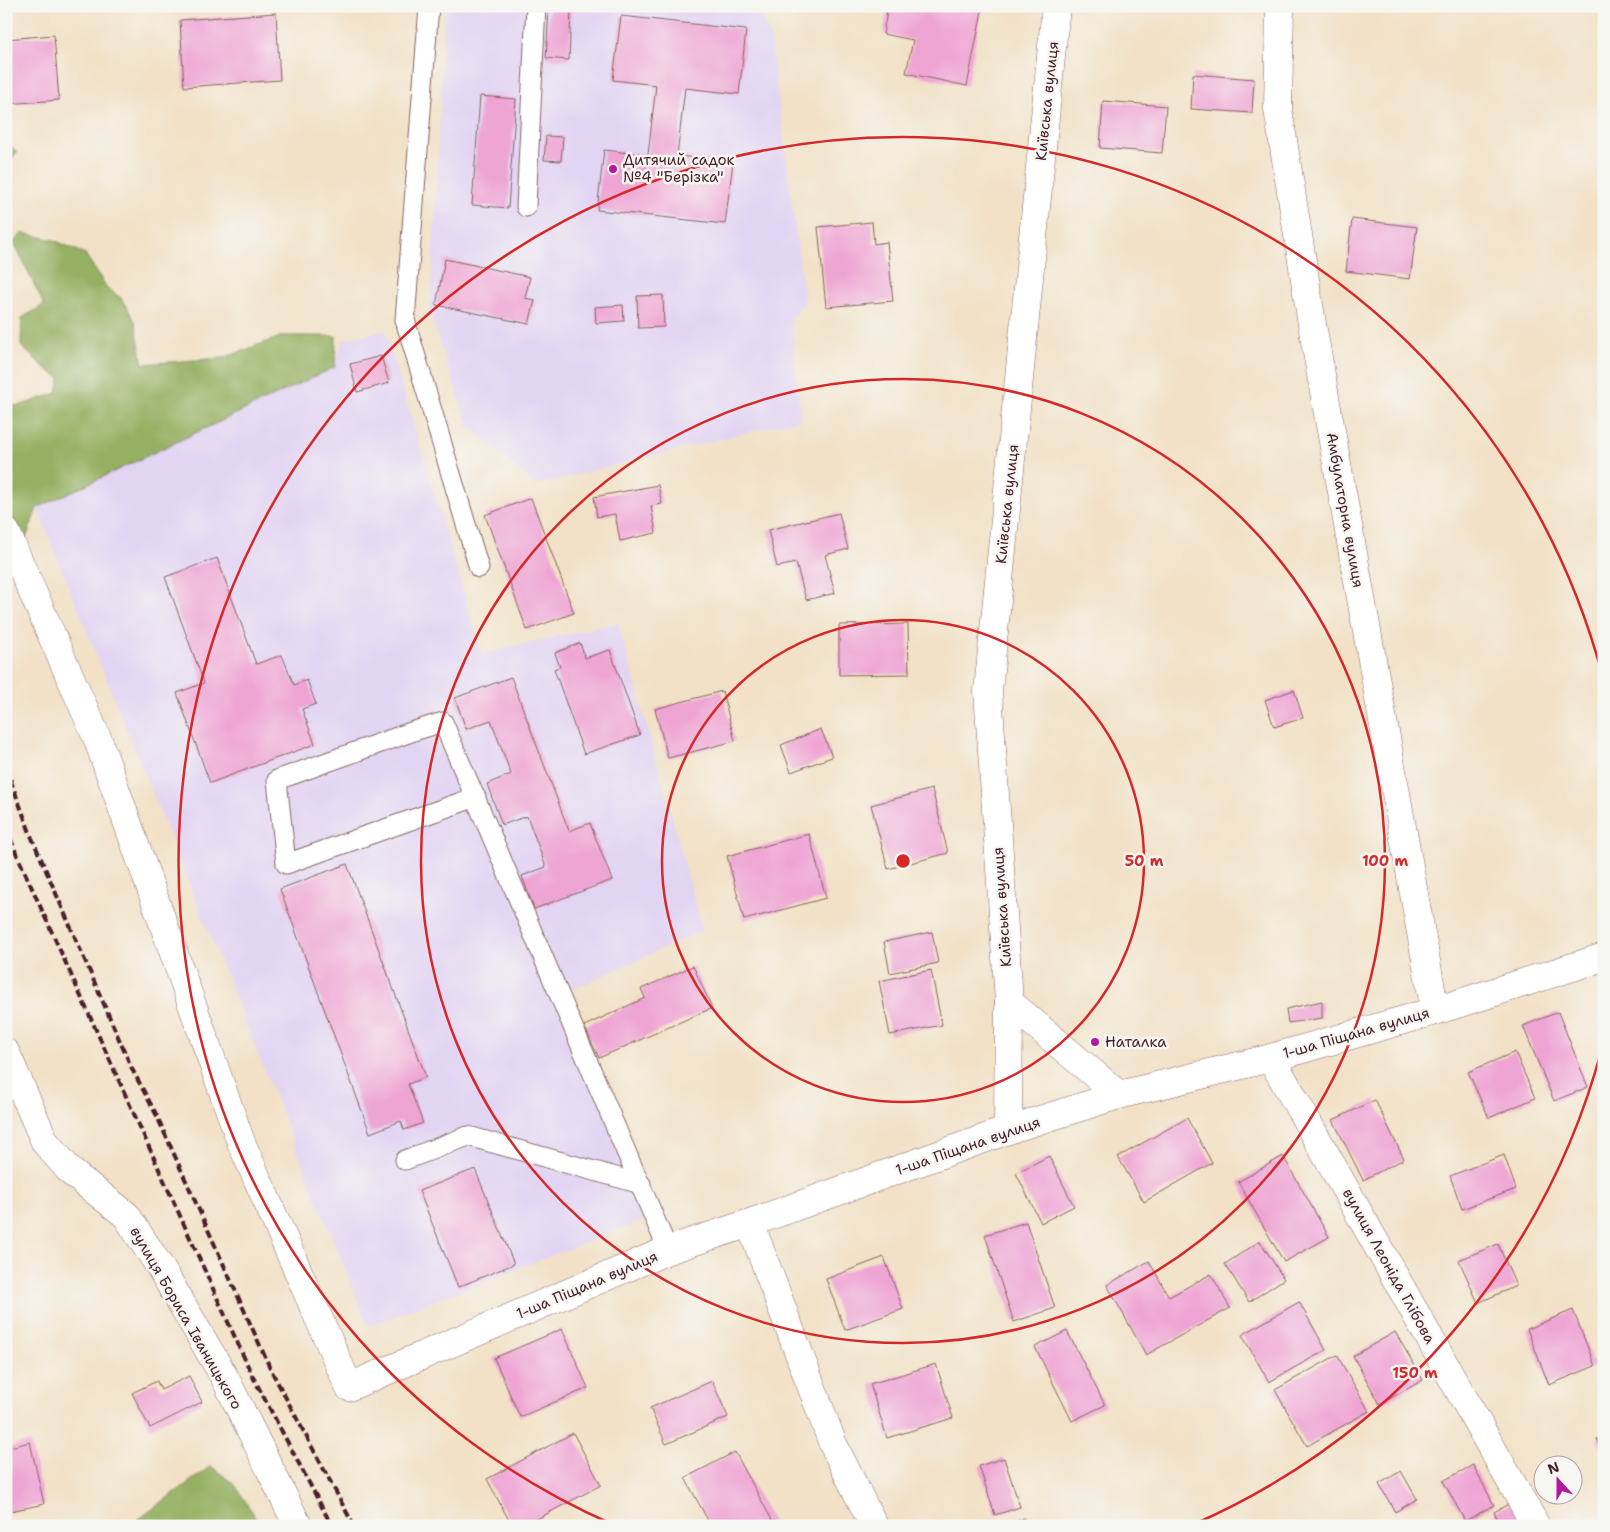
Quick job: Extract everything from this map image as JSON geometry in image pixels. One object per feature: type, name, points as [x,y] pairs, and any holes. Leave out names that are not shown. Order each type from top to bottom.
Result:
[{"type":"street","name":"Київська вулиця","points":[[1008,1130],[1008,1002],[988,691],[1056,6]]},
{"type":"street","name":"Амбулаторна вулиця","points":[[1280,6],[1278,109],[1314,330],[1434,1011]]},
{"type":"street","name":"1-ша Піщана вулиця","points":[[6,532],[98,740],[241,1142],[349,1386],[668,1250],[750,1223],[1008,1130],[1119,1095],[1272,1058],[1434,1011],[1604,957]]},
{"type":"street","points":[[1008,1002],[1119,1095]]},
{"type":"street","name":"вулиця Бориса Іваницького","points":[[6,1053],[45,1142],[71,1172],[126,1216],[160,1267],[225,1378],[298,1526]]},
{"type":"street","name":"вулиця Леоніда Глібова","points":[[1272,1058],[1536,1526]]},
{"type":"street","points":[[750,1223],[833,1444],[874,1526]]},
{"type":"lane","points":[[429,6],[405,320],[479,568]]},
{"type":"lane","points":[[526,207],[536,6]]},
{"type":"lane","points":[[476,797],[286,864],[277,780],[443,722],[476,797],[641,1184],[668,1250]]},
{"type":"lane","points":[[405,1160],[468,1136],[641,1184]]},
{"type":"shaded area","name":"Дитячий садок №4 \"Берізка\"","points":[[445,6],[755,6],[770,36],[805,302],[790,319],[801,419],[536,485],[468,425],[430,314]]},
{"type":"shaded area","points":[[385,330],[482,654],[618,622],[703,930],[554,998],[650,1218],[368,1326],[37,508],[335,367],[343,340]]},
{"type":"green space","points":[[6,142],[17,152],[6,165]]},
{"type":"green space","points":[[22,233],[54,240],[85,254],[107,288],[121,298],[135,321],[143,364],[223,358],[283,336],[336,336],[335,367],[37,508],[25,541],[6,539],[6,404],[18,406],[57,393],[60,378],[45,368],[21,346],[22,318],[44,305],[14,242]]},
{"type":"green space","points":[[211,1466],[235,1485],[261,1526],[136,1526],[135,1522]]},
{"type":"building","points":[[888,6],[983,6],[967,86],[906,73],[913,40],[883,34]]},
{"type":"building","points":[[549,9],[571,10],[569,60],[546,58]]},
{"type":"building","points":[[276,13],[280,80],[184,87],[180,20]]},
{"type":"building","points":[[621,16],[746,30],[739,94],[685,88],[677,156],[733,162],[725,224],[597,210],[604,150],[648,155],[656,85],[613,80]]},
{"type":"building","points":[[54,35],[59,100],[6,104],[6,39]]},
{"type":"building","points":[[1193,74],[1254,79],[1252,113],[1191,109]]},
{"type":"building","points":[[480,96],[516,99],[508,208],[472,205]]},
{"type":"building","points":[[1103,101],[1166,106],[1162,153],[1100,148]]},
{"type":"building","points":[[546,136],[563,137],[561,161],[544,160]]},
{"type":"building","points":[[1352,219],[1417,227],[1410,279],[1346,271]]},
{"type":"building","points":[[872,222],[874,244],[887,242],[893,301],[826,307],[818,227]]},
{"type":"building","points":[[445,259],[530,277],[525,298],[535,300],[529,324],[436,305]]},
{"type":"building","points":[[663,295],[664,327],[638,328],[637,296]]},
{"type":"building","points":[[623,305],[624,321],[596,323],[595,307]]},
{"type":"building","points":[[381,356],[389,383],[357,392],[350,364]]},
{"type":"building","points":[[658,485],[662,504],[651,506],[656,533],[620,541],[615,514],[597,517],[594,497]]},
{"type":"building","points":[[531,498],[574,613],[527,630],[485,515]]},
{"type":"building","points":[[839,513],[848,549],[825,555],[835,593],[806,600],[796,563],[777,567],[768,530]]},
{"type":"building","points":[[217,558],[256,664],[282,655],[294,685],[307,680],[316,704],[302,709],[315,744],[210,783],[177,693],[204,683],[165,577]]},
{"type":"building","points":[[908,624],[909,674],[839,675],[839,625]]},
{"type":"building","points":[[580,643],[585,658],[610,650],[640,735],[584,754],[554,669],[560,667],[555,653]]},
{"type":"building","points":[[511,677],[569,831],[590,823],[612,880],[534,909],[522,876],[546,867],[527,816],[502,825],[487,784],[511,774],[491,720],[466,729],[455,698]]},
{"type":"building","points":[[1294,690],[1303,718],[1274,727],[1265,700]]},
{"type":"building","points":[[722,691],[735,741],[668,758],[655,709]]},
{"type":"building","points":[[821,729],[832,757],[791,772],[781,745]]},
{"type":"building","points":[[932,789],[948,853],[888,869],[871,805]]},
{"type":"building","points":[[809,834],[826,898],[744,920],[727,856]]},
{"type":"building","points":[[347,864],[426,1077],[408,1084],[423,1123],[404,1130],[401,1121],[370,1133],[280,889]]},
{"type":"building","points":[[932,932],[938,963],[890,973],[884,942]]},
{"type":"building","points":[[693,966],[712,1008],[599,1058],[584,1026],[645,998],[641,989]]},
{"type":"building","points":[[931,970],[942,1025],[890,1035],[879,981]]},
{"type":"building","points":[[1322,1001],[1322,1018],[1288,1023],[1286,1009]]},
{"type":"building","points":[[1558,1012],[1588,1087],[1554,1101],[1523,1026]]},
{"type":"building","points":[[1515,1052],[1535,1098],[1489,1118],[1468,1072]]},
{"type":"building","points":[[1375,1100],[1404,1159],[1363,1180],[1333,1120]]},
{"type":"building","points":[[1187,1118],[1212,1163],[1144,1202],[1118,1157]]},
{"type":"building","points":[[1504,1155],[1516,1189],[1462,1209],[1450,1176]]},
{"type":"building","points":[[1049,1156],[1074,1206],[1041,1223],[1016,1173]]},
{"type":"building","points":[[1283,1156],[1329,1237],[1284,1262],[1238,1182]]},
{"type":"building","points":[[475,1169],[514,1264],[458,1287],[419,1191]]},
{"type":"building","points":[[1026,1222],[1055,1308],[1014,1322],[985,1235]]},
{"type":"building","points":[[1260,1241],[1284,1279],[1249,1302],[1225,1264]]},
{"type":"building","points":[[1498,1244],[1516,1286],[1478,1303],[1459,1260]]},
{"type":"building","points":[[884,1257],[903,1309],[845,1330],[826,1279]]},
{"type":"building","points":[[1149,1261],[1169,1297],[1211,1274],[1230,1308],[1146,1355],[1107,1285]]},
{"type":"building","points":[[1299,1302],[1326,1350],[1269,1382],[1242,1335]]},
{"type":"building","points":[[1573,1310],[1595,1366],[1549,1385],[1527,1329]]},
{"type":"building","points":[[562,1329],[588,1388],[520,1417],[494,1358]]},
{"type":"building","points":[[1067,1331],[1105,1405],[1072,1421],[1035,1347]]},
{"type":"building","points":[[1395,1332],[1423,1380],[1380,1404],[1353,1356]]},
{"type":"building","points":[[1337,1355],[1369,1411],[1307,1446],[1275,1390]]},
{"type":"building","points":[[936,1364],[953,1418],[887,1438],[870,1384]]},
{"type":"building","points":[[189,1376],[202,1402],[150,1428],[132,1393],[157,1381],[161,1390]]},
{"type":"building","points":[[712,1381],[728,1417],[666,1444],[650,1408]]},
{"type":"building","points":[[573,1433],[601,1485],[524,1526],[512,1526],[487,1479]]},
{"type":"building","points":[[1604,1436],[1604,1454],[1597,1439]]},
{"type":"building","points":[[30,1442],[44,1504],[6,1512],[6,1448]]},
{"type":"building","points":[[735,1452],[773,1522],[767,1526],[711,1526],[685,1478]]},
{"type":"building","points":[[1004,1458],[1020,1507],[995,1515],[979,1466]]},
{"type":"building","points":[[1473,1465],[1494,1505],[1465,1521],[1443,1481]]},
{"type":"building","points":[[1401,1471],[1417,1499],[1395,1512],[1379,1484]]},
{"type":"building","points":[[1516,1500],[1529,1526],[1501,1526],[1494,1512]]},
{"type":"building","points":[[1024,1518],[1027,1526],[1005,1526]]},
{"type":"railway","points":[[6,768],[32,838],[132,1069],[156,1114],[271,1370],[354,1526]]},
{"type":"railway","points":[[6,827],[252,1375],[332,1526]]},
{"type":"place","name":"Дитячий садок №4 \"Берізка\"","points":[[613,169]]},
{"type":"place","name":"Наталка","points":[[1095,1042]]}]
